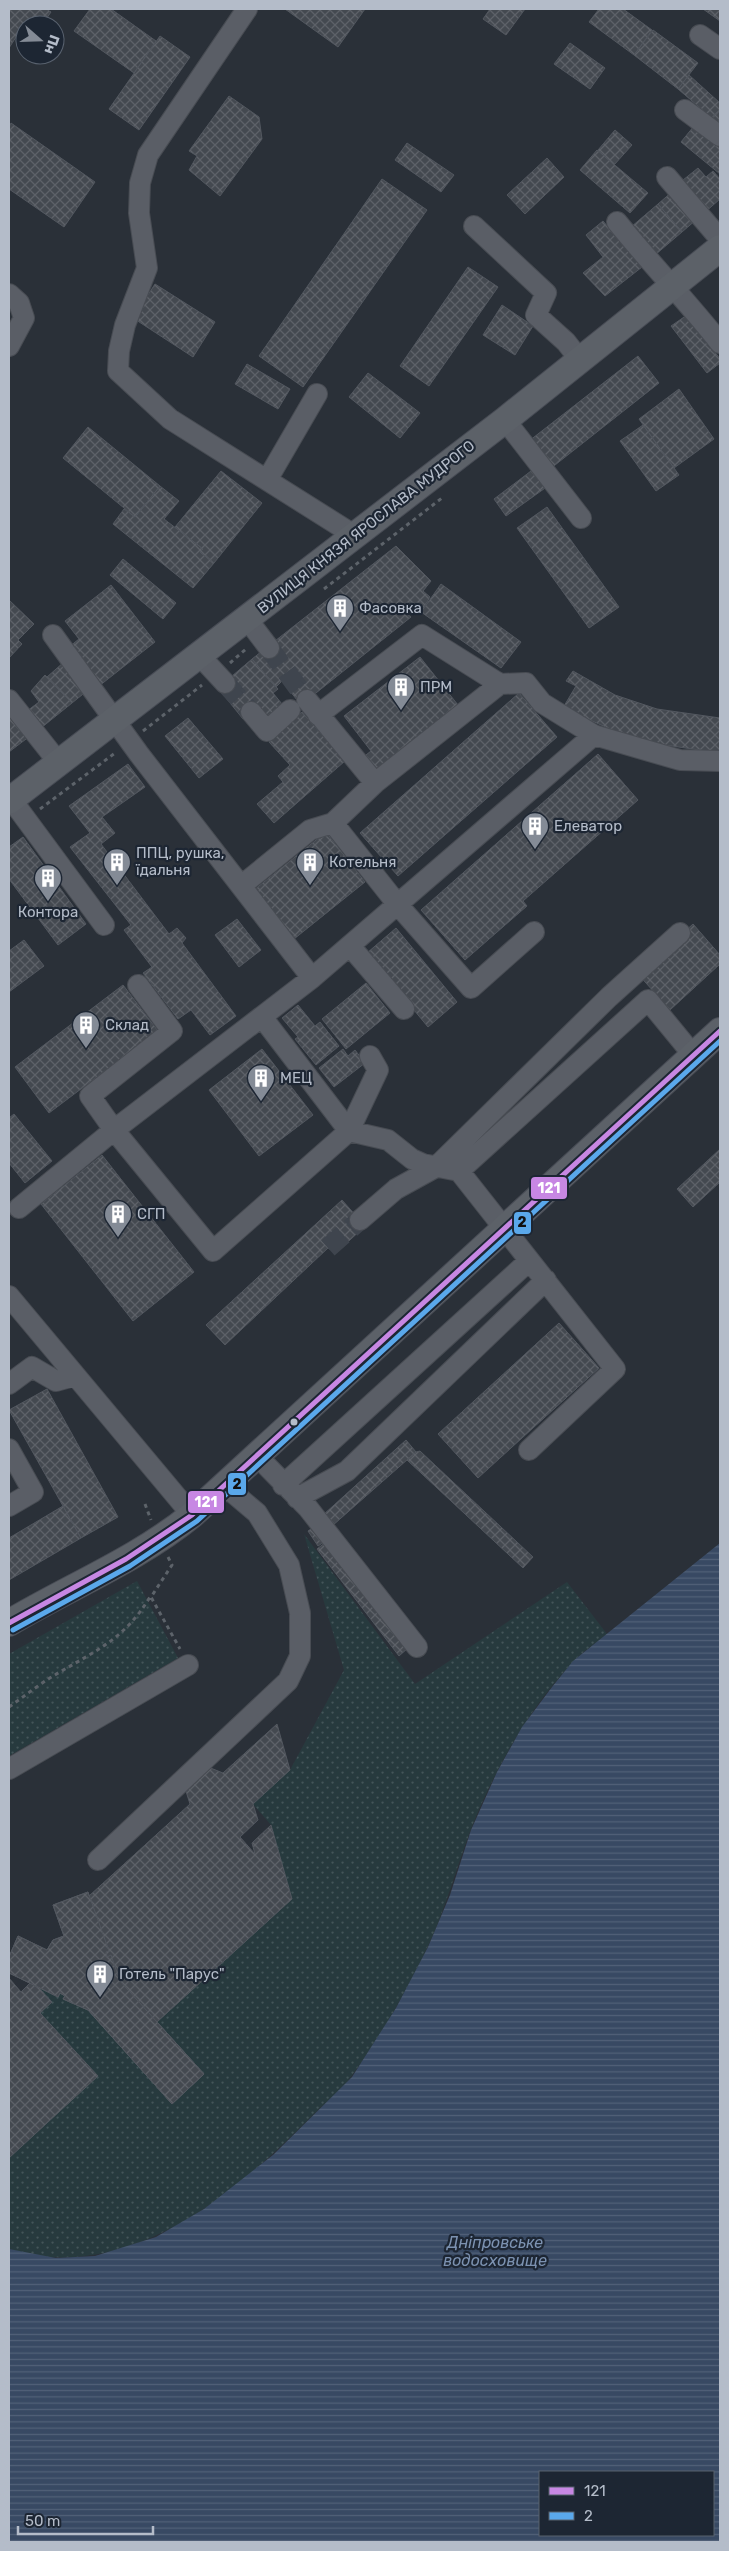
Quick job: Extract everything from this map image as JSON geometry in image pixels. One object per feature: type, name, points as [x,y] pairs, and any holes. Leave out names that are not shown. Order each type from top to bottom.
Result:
[{"type":"main road","name":"ВУЛИЦЯ КНЯЗЯ ЯРОСЛАВА МУДРОГО","points":[[10,800],[505,420],[720,248]]},
{"type":"main road","points":[[9,1623],[47,1600],[158,1541],[192,1516],[720,1032]]},
{"type":"street","points":[[247,9],[148,155],[140,183],[139,213],[147,268],[126,325],[119,351],[118,371],[170,419],[354,535]]},
{"type":"street","points":[[700,35],[720,49]]},
{"type":"street","points":[[685,110],[720,136]]},
{"type":"street","points":[[667,176],[720,239]]},
{"type":"street","points":[[617,222],[720,343]]},
{"type":"street","points":[[474,226],[546,293],[536,315],[566,342],[580,360]]},
{"type":"street","points":[[9,294],[19,302],[24,318],[9,346]]},
{"type":"street","points":[[267,480],[317,394]]},
{"type":"street","points":[[505,420],[581,518]]},
{"type":"street","points":[[247,619],[269,648]]},
{"type":"street","points":[[53,635],[115,720],[312,978]]},
{"type":"street","points":[[251,712],[267,731],[422,635],[500,684]]},
{"type":"street","points":[[200,656],[224,683]]},
{"type":"street","points":[[241,886],[310,830],[333,823],[375,782],[500,684],[526,682],[542,703],[594,735],[680,760],[720,760]]},
{"type":"street","points":[[9,700],[59,763]]},
{"type":"street","points":[[305,708],[375,782]]},
{"type":"street","points":[[19,1208],[114,1130],[312,978],[594,735]]},
{"type":"street","points":[[10,800],[104,924]]},
{"type":"street","points":[[333,823],[398,905],[471,988],[534,932]]},
{"type":"street","points":[[360,1220],[396,1189],[436,1167],[629,979],[680,933]]},
{"type":"street","points":[[350,946],[404,1009]]},
{"type":"street","points":[[629,979],[694,1056]]},
{"type":"street","points":[[138,985],[172,1031],[90,1096],[114,1130],[213,1251],[349,1131],[378,1070],[370,1056]]},
{"type":"street","points":[[459,1171],[648,1000]]},
{"type":"street","points":[[262,1017],[349,1131],[388,1140],[412,1159],[436,1167],[459,1171],[615,1369],[529,1450]]},
{"type":"street","points":[[290,1492],[529,1261]]},
{"type":"street","points":[[290,1492],[347,1471],[546,1280]]},
{"type":"street","points":[[9,1296],[192,1516]]},
{"type":"street","points":[[9,1384],[32,1367],[56,1381],[74,1376]]},
{"type":"street","points":[[9,1449],[33,1492],[9,1506]]},
{"type":"street","points":[[258,1457],[290,1492],[308,1508],[417,1647]]},
{"type":"street","points":[[98,1860],[288,1681],[300,1656],[300,1613],[289,1565],[257,1513],[225,1486]]},
{"type":"street","points":[[9,1769],[188,1665]]},
{"type":"path","points":[[9,1707],[59,1672],[96,1653],[111,1641],[140,1615],[172,1565]]},
{"type":"path","points":[[151,1597],[188,1665]]},
{"type":"green space","points":[[304,1534],[415,1684],[567,1582],[607,1634],[576,1659],[556,1681],[514,1742],[480,1807],[440,1917],[420,1963],[384,2028],[364,2059],[341,2089],[271,2155],[222,2196],[166,2231],[123,2248],[77,2257],[32,2255],[9,2249],[9,2158],[98,2076],[40,2013],[52,2002],[38,1987],[58,1997],[60,1993],[65,1996],[63,1999],[88,2010],[172,2103],[204,2074],[157,2022],[292,1899],[271,1825],[253,1804],[290,1770],[344,1670]]},
{"type":"green space","points":[[137,1581],[178,1658],[9,1756],[9,1654]]},
{"type":"water","name":"Дніпровське водосховище","points":[[720,1543],[720,2542],[9,2542],[9,2249],[56,2258],[95,2256],[156,2237],[204,2209],[273,2155],[352,2077],[396,2008],[428,1947],[450,1895],[471,1830],[497,1772],[522,1727],[573,1661]]},
{"type":"building","points":[[9,9],[46,9],[51,12],[49,15],[15,15],[15,39],[9,48]]},
{"type":"building","points":[[90,9],[111,9],[156,41],[134,73],[74,31]]},
{"type":"building","points":[[285,9],[365,9],[338,47]]},
{"type":"building","points":[[490,9],[525,9],[506,35],[483,19]]},
{"type":"building","points":[[599,9],[623,9],[652,30],[634,55],[589,22]]},
{"type":"building","points":[[703,9],[720,9],[720,21]]},
{"type":"building","points":[[653,30],[698,63],[678,89],[634,55]]},
{"type":"building","points":[[160,36],[190,57],[139,130],[109,109]]},
{"type":"building","points":[[570,43],[605,68],[590,89],[554,64]]},
{"type":"building","points":[[689,75],[720,103],[720,109],[712,118],[678,89]]},
{"type":"building","points":[[229,96],[259,117],[262,139],[220,196],[189,170],[197,156],[189,151]]},
{"type":"building","points":[[720,109],[720,126],[712,118]]},
{"type":"building","points":[[11,123],[95,182],[64,227],[9,189],[9,127]]},
{"type":"building","points":[[694,126],[720,147],[720,174],[681,142]]},
{"type":"building","points":[[615,130],[632,145],[614,165],[598,150]]},
{"type":"building","points":[[407,143],[454,175],[441,192],[395,160]]},
{"type":"building","points":[[597,150],[648,193],[630,213],[580,170]]},
{"type":"building","points":[[547,158],[564,177],[525,214],[507,195]]},
{"type":"building","points":[[698,168],[706,177],[713,171],[720,179],[720,199],[704,213],[688,193],[691,190],[683,180]]},
{"type":"building","points":[[382,179],[427,210],[303,387],[259,356]]},
{"type":"building","points":[[673,191],[697,219],[682,232],[658,204]]},
{"type":"building","points":[[658,204],[682,232],[655,255],[631,227]]},
{"type":"building","points":[[603,221],[642,267],[605,296],[583,273],[603,257],[586,235]]},
{"type":"building","points":[[468,267],[498,287],[429,386],[400,366]]},
{"type":"building","points":[[155,284],[215,322],[193,357],[133,318]]},
{"type":"building","points":[[502,305],[533,326],[515,355],[483,335]]},
{"type":"building","points":[[687,315],[720,359],[720,363],[707,373],[671,326]]},
{"type":"building","points":[[638,356],[659,383],[550,469],[529,441]]},
{"type":"building","points":[[247,364],[290,389],[278,409],[235,384]]},
{"type":"building","points":[[368,373],[420,413],[400,438],[349,397]]},
{"type":"building","points":[[679,389],[714,439],[674,468],[639,419]]},
{"type":"building","points":[[643,425],[679,475],[656,491],[620,441]]},
{"type":"building","points":[[88,427],[160,486],[135,517],[63,458]]},
{"type":"building","points":[[535,468],[548,486],[506,516],[494,499]]},
{"type":"building","points":[[221,471],[262,503],[214,563],[200,552],[203,549],[175,527]]},
{"type":"building","points":[[160,486],[179,501],[164,519],[203,549],[200,552],[214,563],[193,588],[113,524],[124,509],[135,517]]},
{"type":"building","points":[[547,507],[619,607],[589,628],[517,528]]},
{"type":"building","name":"Фасовка","points":[[396,546],[431,581],[423,591],[430,597],[421,612],[416,607],[407,614],[411,617],[301,705],[282,681],[276,687],[252,659]]},
{"type":"building","points":[[123,559],[176,603],[163,619],[110,575]]},
{"type":"building","points":[[441,584],[521,642],[501,668],[421,612]]},
{"type":"building","points":[[111,585],[155,642],[99,686],[69,647],[79,639],[65,621]]},
{"type":"building","points":[[9,600],[34,624],[18,640],[22,644],[9,658]]},
{"type":"building","name":"ПРМ","points":[[420,657],[458,705],[377,769],[366,755],[371,751],[344,716]]},
{"type":"building","points":[[252,659],[278,689],[273,693],[282,704],[266,717],[257,707],[243,719],[218,688]]},
{"type":"building","points":[[64,662],[88,690],[72,703],[47,677]]},
{"type":"building","points":[[573,671],[615,695],[657,709],[720,718],[720,753],[658,744],[619,733],[581,716],[564,706],[576,686],[566,681]]},
{"type":"building","points":[[45,675],[72,703],[41,728],[27,711],[39,702],[31,691]]},
{"type":"building","points":[[519,693],[557,737],[398,876],[360,833]]},
{"type":"building","points":[[9,709],[30,736],[9,752]]},
{"type":"building","points":[[302,712],[345,761],[274,823],[257,804],[283,782],[278,776],[290,765],[269,742]]},
{"type":"building","points":[[188,718],[223,759],[199,778],[165,736]]},
{"type":"building","name":"Елеватор","points":[[598,754],[638,800],[523,901],[527,906],[465,960],[421,910]]},
{"type":"building","name":"ППЦ, рушка, їдальня","points":[[128,764],[145,787],[102,817],[115,833],[101,844],[169,934],[177,928],[186,938],[182,943],[236,1016],[210,1035],[191,1010],[178,1019],[143,973],[152,967],[124,930],[131,925],[70,847],[90,833],[69,806]]},
{"type":"building","name":"Котельня","points":[[326,832],[365,882],[294,939],[254,890]]},
{"type":"building","name":"Контора","points":[[23,837],[86,924],[58,945],[9,879],[9,847]]},
{"type":"building","points":[[237,919],[261,950],[239,967],[215,935]]},
{"type":"building","points":[[693,924],[720,955],[720,964],[670,1010],[638,974]]},
{"type":"building","points":[[396,928],[457,1002],[428,1027],[367,953]]},
{"type":"building","points":[[24,940],[44,966],[9,992],[9,951]]},
{"type":"building","points":[[366,983],[390,1013],[346,1049],[322,1019]]},
{"type":"building","name":"Склад","points":[[123,985],[158,1031],[49,1113],[15,1067]]},
{"type":"building","points":[[298,1005],[315,1026],[320,1022],[339,1046],[316,1065],[295,1039],[298,1037],[282,1018]]},
{"type":"building","name":"МЕЦ","points":[[262,1049],[313,1115],[259,1156],[209,1090]]},
{"type":"building","points":[[343,1049],[348,1056],[355,1050],[365,1063],[334,1087],[319,1068]]},
{"type":"building","points":[[14,1114],[52,1161],[25,1183],[9,1163],[9,1118]]},
{"type":"building","points":[[720,1149],[720,1182],[693,1207],[677,1189]]},
{"type":"building","name":"СГП","points":[[102,1155],[194,1272],[133,1321],[41,1204]]},
{"type":"building","points":[[342,1200],[365,1226],[336,1253],[328,1248],[225,1345],[206,1325]]},
{"type":"building","points":[[559,1323],[599,1368],[478,1478],[438,1434]]},
{"type":"building","points":[[47,1389],[118,1517],[81,1538],[9,1410]]},
{"type":"building","points":[[406,1440],[416,1452],[332,1526],[323,1515]]},
{"type":"building","points":[[420,1451],[533,1557],[523,1568],[407,1460]]},
{"type":"building","points":[[63,1506],[81,1538],[9,1580],[9,1538]]},
{"type":"building","points":[[314,1527],[324,1542],[318,1546],[308,1531]]},
{"type":"building","points":[[326,1542],[408,1648],[399,1656],[317,1549]]},
{"type":"building","points":[[277,1724],[290,1770],[253,1804],[258,1820],[240,1837],[255,1854],[252,1843],[271,1825],[292,1899],[157,2022],[204,2074],[172,2104],[88,2010],[63,1999],[65,1996],[60,1993],[58,1997],[38,1987],[52,2002],[40,2013],[98,2076],[9,2158],[9,1978],[21,1992],[30,1983],[9,1973],[9,1957],[18,1936],[47,1950],[53,1940],[64,1936],[53,1905],[88,1892],[89,1896],[190,1804],[185,1788],[208,1767],[223,1773]]},
{"type":"building","name":"Готель \"Парус\"","points":[[88,1892],[109,1951],[106,1952],[107,1957],[111,1955],[120,1981],[204,2074],[172,2104],[88,2010],[63,1999],[65,1996],[60,1993],[58,1997],[9,1973],[9,1957],[18,1936],[47,1950],[53,1940],[64,1936],[53,1905]]},
{"type":"tunnel","points":[[269,648],[307,700]]},
{"type":"tunnel","points":[[225,683],[251,712]]},
{"type":"tunnel","points":[[328,1248],[360,1220]]},
{"type":"transit line","name":"121","points":[[9,1623],[126,1559],[192,1515],[720,1031]]},
{"type":"transit line","name":"2","points":[[13,1630],[130,1566],[197,1521],[720,1041]]},
{"type":"place","name":"Фасовка","points":[[340,632]]},
{"type":"place","name":"ПРМ","points":[[401,711]]},
{"type":"place","name":"Елеватор","points":[[535,850]]},
{"type":"place","name":"ППЦ, рушка, їдальня","points":[[117,886]]},
{"type":"place","name":"Котельня","points":[[310,886]]},
{"type":"place","name":"Контора","points":[[48,902]]},
{"type":"place","name":"Склад","points":[[86,1049]]},
{"type":"place","name":"МЕЦ","points":[[261,1102]]},
{"type":"place","name":"СГП","points":[[118,1238]]},
{"type":"place","name":"Готель \"Парус\"","points":[[100,1998]]}]
